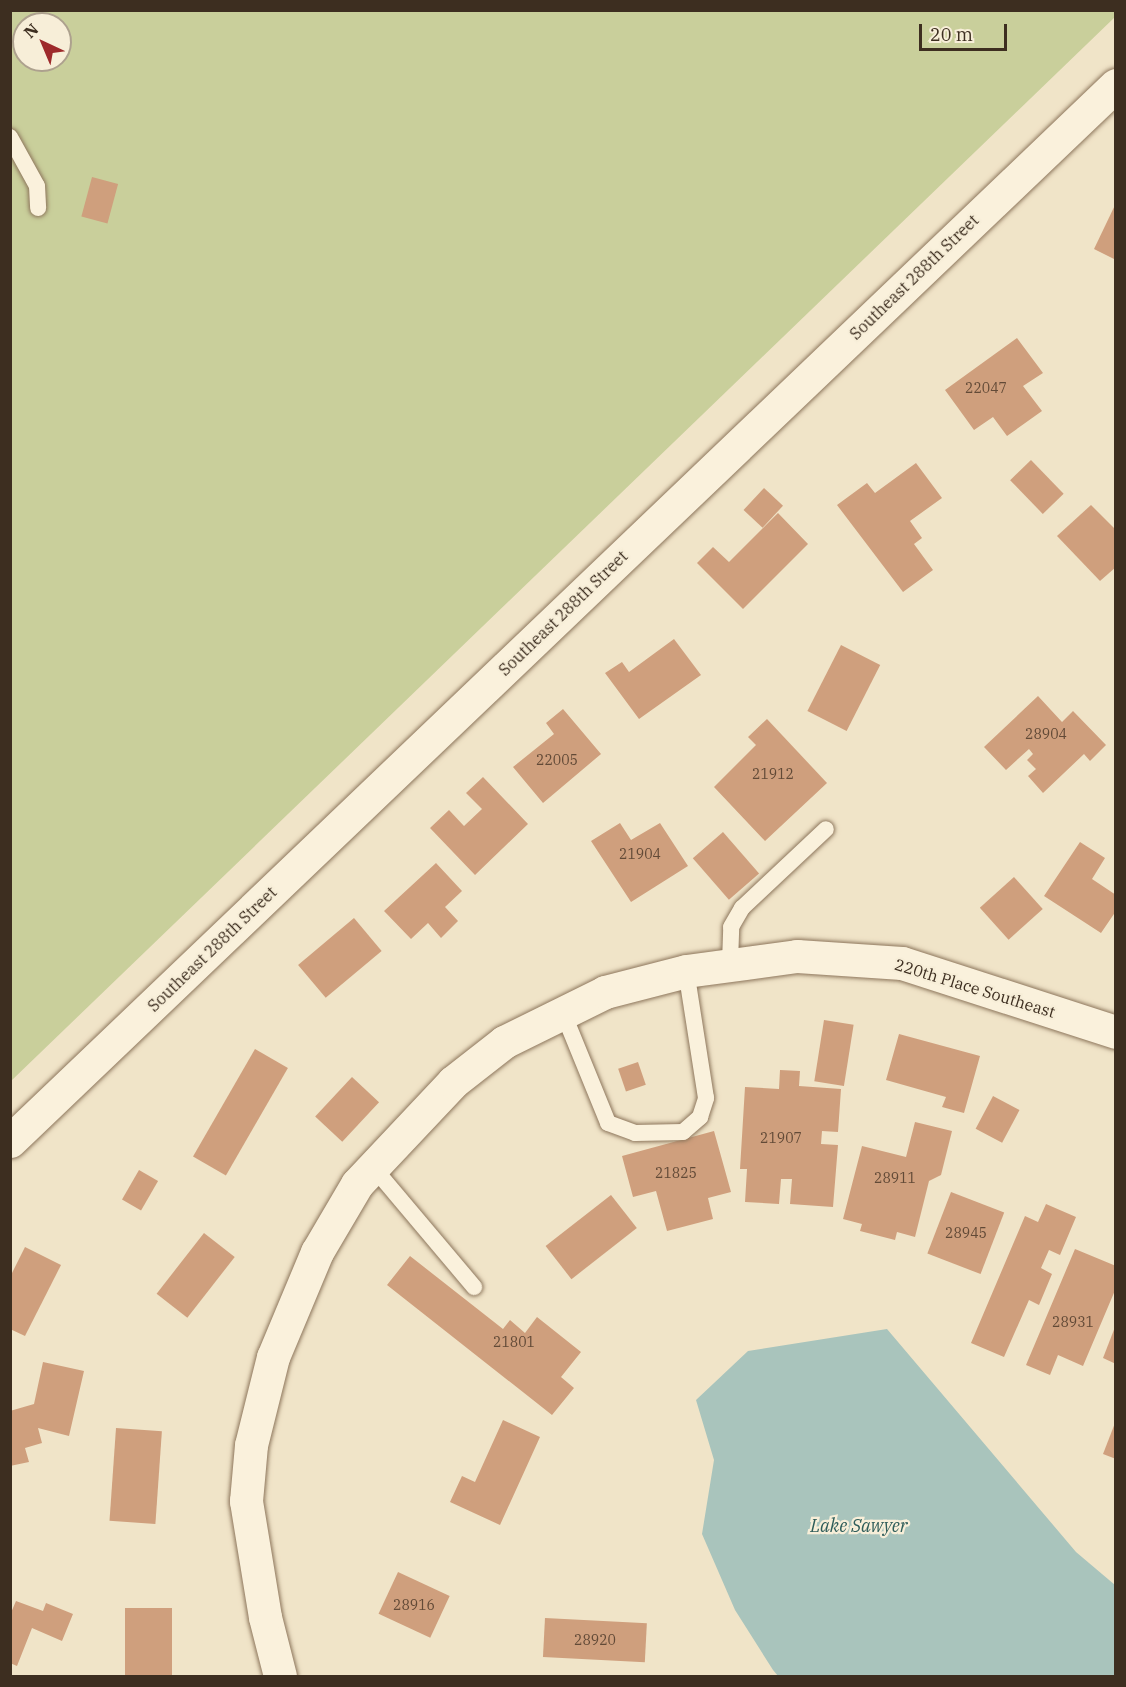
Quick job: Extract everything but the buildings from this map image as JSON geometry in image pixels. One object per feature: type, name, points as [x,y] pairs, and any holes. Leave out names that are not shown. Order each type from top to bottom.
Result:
[{"type":"street","name":"Southeast 288th Street","points":[[10,1141],[1116,85]]},
{"type":"street","name":"220th Place Southeast","points":[[280,1677],[265,1617],[246,1501],[251,1444],[273,1356],[317,1252],[365,1176],[453,1082],[504,1042],[562,1010],[605,992],[686,971],[730,963],[796,956],[902,963],[1116,1032]]},
{"type":"lane","points":[[10,137],[37,186],[38,208]]},
{"type":"lane","points":[[730,963],[731,927],[742,908],[826,829]]},
{"type":"lane","points":[[562,1010],[608,1123],[635,1134],[683,1132],[700,1117],[706,1098],[686,971]]},
{"type":"lane","points":[[365,1176],[474,1287]]},
{"type":"green space","points":[[11,11],[1115,11],[1115,17],[11,1081]]},
{"type":"water","name":"Lake Sawyer","points":[[887,1329],[1076,1552],[1115,1585],[1115,1676],[778,1676],[773,1670],[735,1610],[702,1534],[714,1460],[696,1400],[748,1351]]}]
